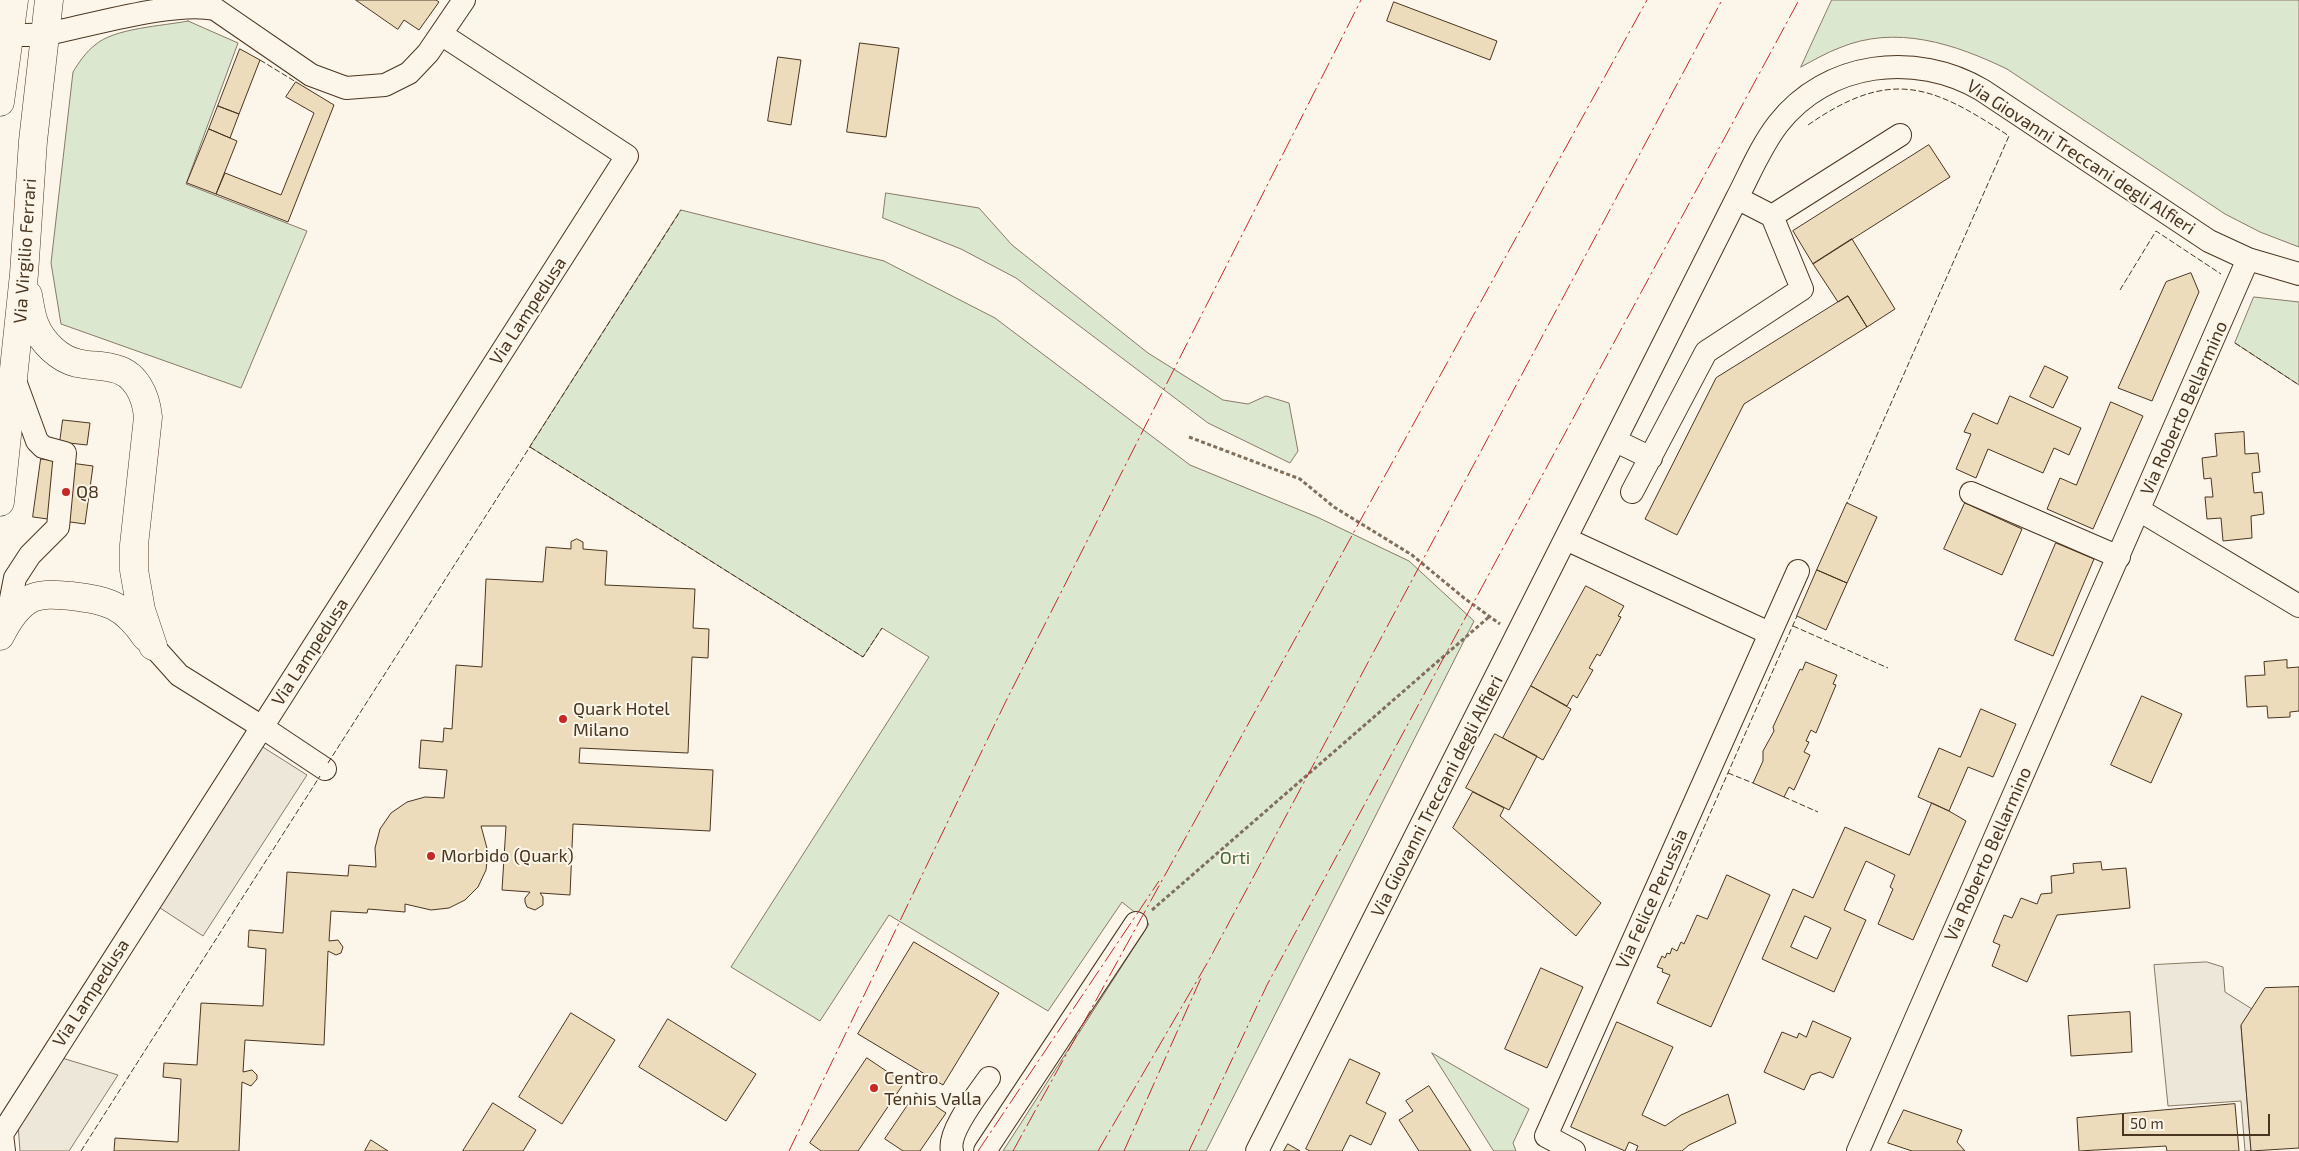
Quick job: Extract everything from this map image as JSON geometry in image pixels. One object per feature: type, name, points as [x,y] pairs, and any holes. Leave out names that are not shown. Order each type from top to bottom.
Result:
[{"type":"main road","points":[[0,102],[5,36],[14,0]]},
{"type":"main road","name":"Via Virgilio Ferrari","points":[[0,502],[24,274],[33,141],[49,0]]},
{"type":"main road","points":[[24,274],[35,325],[52,349],[64,358],[77,363],[114,368],[127,375],[139,386],[146,401],[148,417],[134,545],[134,570],[141,610],[153,646]]},
{"type":"main road","points":[[3,631],[24,604],[42,596],[53,595],[99,599],[117,607],[131,618],[153,646]]},
{"type":"street","points":[[5,36],[45,34],[170,6],[205,7],[214,9],[311,75],[346,88],[385,85],[409,73],[428,53],[464,0]]},
{"type":"street","name":"Via Lampedusa","points":[[4,1151],[2,1134],[628,156],[441,34]]},
{"type":"street","name":"Via Giovanni Treccani degli Alfieri","points":[[1257,1151],[1760,152],[1779,123],[1798,104],[1816,91],[1845,76],[1870,68],[1891,66],[1924,68],[1948,74],[1970,83],[2209,241],[2248,259],[2299,274]]},
{"type":"street","points":[[1772,216],[1900,135]]},
{"type":"street","points":[[1632,492],[1706,352],[1802,289],[1772,216],[1737,198]]},
{"type":"street","name":"Via Roberto Bellarmino","points":[[1858,1151],[2248,259]]},
{"type":"street","points":[[3,631],[15,578],[30,555],[58,527],[65,454],[43,447],[37,441],[14,378]]},
{"type":"street","points":[[1616,441],[1651,458]]},
{"type":"street","points":[[1971,493],[2119,557]]},
{"type":"street","points":[[2139,510],[2299,606]]},
{"type":"street","points":[[1566,539],[1769,633]]},
{"type":"street","name":"Via Felice Perussia","points":[[1574,1151],[1546,1136],[1798,571]]},
{"type":"street","points":[[153,646],[179,675],[325,769]]},
{"type":"street","points":[[985,1151],[1136,923]]},
{"type":"street","points":[[952,1151],[951,1138],[956,1128],[989,1078]]},
{"type":"path","points":[[1189,437],[1300,479],[1334,507],[1412,555],[1501,624]]},
{"type":"path","points":[[1136,923],[1490,616]]},
{"type":"green space","points":[[1832,0],[2299,0],[2299,247],[2260,232],[2225,214],[2007,69],[1967,52],[1925,40],[1882,38],[1860,41],[1839,48],[1801,67]]},
{"type":"green space","points":[[188,21],[238,43],[186,184],[307,231],[241,388],[61,324],[51,263],[73,72],[89,51],[103,39],[139,28]]},
{"type":"green space","points":[[886,193],[979,208],[1012,245],[1148,353],[1223,400],[1248,404],[1266,396],[1289,403],[1298,451],[1290,463],[1208,423],[1016,278],[961,249],[883,218]]},
{"type":"green space","name":"Orti","points":[[681,210],[884,261],[995,318],[1190,465],[1317,517],[1409,561],[1474,621],[1206,1151],[1003,1151],[1149,924],[1122,902],[1048,1011],[889,915],[820,1021],[731,967],[929,657],[882,628],[863,657],[530,447]]},
{"type":"green space","points":[[2254,297],[2299,302],[2299,385],[2235,343]]},
{"type":"green space","points":[[1432,1053],[1529,1109],[1513,1143],[1516,1151],[1494,1151]]},
{"type":"shaded area","points":[[258,744],[307,775],[203,936],[154,904]]},
{"type":"shaded area","points":[[2207,962],[2223,967],[2225,992],[2252,1009],[2241,1026],[2251,1151],[2245,1151],[2241,1101],[2168,1106],[2154,965]]},
{"type":"shaded area","points":[[62,1058],[118,1075],[69,1151],[20,1151],[18,1124]]},
{"type":"building","points":[[356,0],[436,0],[439,2],[419,30],[404,20],[398,29]]},
{"type":"building","points":[[1394,2],[1497,41],[1490,60],[1387,21]]},
{"type":"building","points":[[860,43],[899,48],[886,137],[847,132]]},
{"type":"building","points":[[240,49],[260,60],[239,114],[218,106]]},
{"type":"building","points":[[778,57],[801,60],[791,125],[768,121]]},
{"type":"building","points":[[296,82],[334,105],[288,222],[216,194],[225,173],[281,195],[314,113],[286,97]]},
{"type":"building","points":[[218,106],[239,114],[230,138],[209,129]]},
{"type":"building","points":[[209,129],[237,141],[216,194],[187,183]]},
{"type":"building","points":[[1929,145],[1950,177],[1813,264],[1793,231]]},
{"type":"building","points":[[1852,239],[1895,309],[1867,327],[1848,296],[1838,302],[1813,264]]},
{"type":"building","points":[[2191,273],[2199,292],[2152,401],[2118,388],[2166,282]]},
{"type":"building","points":[[1848,296],[1867,327],[1744,404],[1677,535],[1645,519],[1716,378]]},
{"type":"building","points":[[2045,366],[2068,377],[2053,408],[2030,397]]},
{"type":"building","points":[[2010,396],[2081,428],[2069,455],[2054,448],[2043,473],[1988,449],[1976,478],[1956,469],[1971,434],[1964,432],[1973,413],[1997,424]]},
{"type":"building","points":[[2111,402],[2143,416],[2093,529],[2047,509],[2060,478],[2076,485]]},
{"type":"building","points":[[63,420],[90,423],[87,445],[60,442]]},
{"type":"building","points":[[2244,432],[2245,454],[2258,453],[2260,472],[2252,473],[2254,493],[2262,492],[2264,514],[2251,516],[2252,538],[2223,541],[2221,518],[2207,519],[2205,497],[2213,497],[2211,478],[2204,479],[2202,458],[2217,456],[2215,434]]},
{"type":"building","points":[[41,459],[93,466],[85,524],[33,517]]},
{"type":"building","points":[[1847,503],[1877,517],[1847,583],[1817,570]]},
{"type":"building","points":[[1965,503],[2022,529],[2002,575],[1944,549]]},
{"type":"building","points":[[577,539],[583,542],[583,549],[607,551],[605,585],[695,589],[693,628],[709,629],[708,658],[692,657],[688,753],[580,748],[579,763],[713,770],[710,831],[573,824],[570,895],[540,893],[543,897],[543,905],[535,910],[527,907],[525,902],[525,898],[530,892],[502,890],[506,826],[481,826],[488,852],[486,870],[478,887],[465,900],[449,908],[431,910],[405,904],[405,912],[368,909],[367,913],[331,911],[329,941],[338,940],[343,947],[341,953],[336,955],[328,951],[324,1045],[245,1040],[243,1072],[252,1070],[257,1075],[257,1079],[251,1086],[242,1082],[239,1151],[114,1151],[115,1138],[178,1142],[181,1079],[163,1077],[164,1063],[197,1065],[201,1003],[263,1006],[266,949],[248,947],[249,930],[283,933],[287,872],[348,876],[349,865],[376,867],[375,848],[380,829],[391,813],[407,802],[425,797],[444,798],[447,770],[419,768],[421,740],[443,742],[444,728],[452,729],[456,665],[482,667],[486,579],[543,582],[546,547],[571,549],[571,542]]},
{"type":"building","points":[[2056,543],[2094,559],[2053,656],[2015,640]]},
{"type":"building","points":[[1817,570],[1847,583],[1826,630],[1797,616]]},
{"type":"building","points":[[1586,586],[1624,606],[1618,616],[1621,617],[1600,656],[1597,654],[1589,668],[1593,670],[1577,698],[1573,695],[1567,706],[1531,686]]},
{"type":"building","points":[[2287,660],[2287,668],[2299,667],[2299,711],[2290,712],[2290,717],[2268,718],[2267,706],[2247,707],[2245,676],[2265,675],[2264,662]]},
{"type":"building","points":[[1806,662],[1837,675],[1833,684],[1836,685],[1816,733],[1811,730],[1806,741],[1809,742],[1804,752],[1810,755],[1794,790],[1789,787],[1784,797],[1753,783],[1763,761],[1763,751],[1774,731],[1773,727],[1800,669],[1802,670]]},
{"type":"building","points":[[1531,686],[1571,709],[1543,760],[1503,738]]},
{"type":"building","points":[[2142,696],[2182,714],[2151,783],[2111,765]]},
{"type":"building","points":[[1981,709],[2016,724],[1993,777],[1968,767],[1949,811],[1918,797],[1939,748],[1960,757]]},
{"type":"building","points":[[1495,734],[1537,756],[1509,810],[1466,788]]},
{"type":"building","points":[[1473,792],[1504,808],[1500,816],[1601,903],[1576,936],[1453,828]]},
{"type":"building","points":[[1932,803],[1966,821],[1913,940],[1878,924],[1893,889],[1890,887],[1895,875],[1866,861],[1844,910],[1866,920],[1834,992],[1762,959],[1793,889],[1813,898],[1845,827],[1909,855]],"holes":[[[1805,916],[1831,928],[1817,959],[1791,947]]]},
{"type":"building","points":[[2101,862],[2102,870],[2126,868],[2130,908],[2057,915],[2027,982],[1992,966],[2000,945],[1993,942],[2004,915],[2012,918],[2021,898],[2037,904],[2041,894],[2052,893],[2051,876],[2074,873],[2073,864]]},
{"type":"building","points":[[1727,875],[1770,895],[1711,1027],[1657,1003],[1670,975],[1662,972],[1663,969],[1657,967],[1662,956],[1665,958],[1667,953],[1670,954],[1672,948],[1677,951],[1681,942],[1684,944],[1697,915],[1707,919]]},
{"type":"building","points":[[914,942],[999,993],[943,1085],[858,1034]]},
{"type":"building","points":[[1541,968],[1583,987],[1547,1068],[1505,1049]]},
{"type":"building","points":[[2299,987],[2299,1148],[2251,1151],[2241,1025],[2265,988]]},
{"type":"building","points":[[2130,1012],[2132,1052],[2071,1056],[2068,1016]]},
{"type":"building","points":[[571,1013],[615,1040],[562,1124],[519,1097]]},
{"type":"building","points":[[668,1019],[756,1074],[726,1121],[639,1067]]},
{"type":"building","points":[[1813,1021],[1851,1038],[1833,1078],[1820,1072],[1811,1075],[1804,1090],[1764,1072],[1782,1032],[1797,1038],[1799,1033],[1806,1037]]},
{"type":"building","points":[[1617,1022],[1673,1047],[1642,1115],[1665,1126],[1681,1115],[1728,1094],[1736,1123],[1689,1145],[1682,1151],[1636,1151],[1638,1146],[1629,1142],[1625,1151],[1571,1127]]},
{"type":"building","points":[[867,1058],[904,1083],[858,1151],[821,1151],[810,1143]]},
{"type":"building","points":[[1350,1059],[1380,1073],[1366,1103],[1386,1113],[1371,1145],[1350,1135],[1342,1151],[1310,1151],[1306,1149]]},
{"type":"building","points":[[1429,1086],[1471,1151],[1419,1151],[1399,1120],[1413,1111],[1406,1101]]},
{"type":"building","points":[[916,1093],[946,1113],[920,1151],[903,1151],[885,1139]]},
{"type":"building","points":[[493,1103],[536,1130],[523,1151],[463,1151]]},
{"type":"building","points":[[2235,1104],[2239,1151],[2167,1151],[2166,1146],[2079,1151],[2077,1118]]},
{"type":"building","points":[[1904,1110],[1962,1130],[1957,1142],[1965,1151],[1912,1151],[1888,1143]]},
{"type":"building","points":[[371,1140],[388,1151],[365,1151]]},
{"type":"building","points":[[1288,1144],[1300,1151],[1284,1151]]},
{"type":"fence","points":[[260,60],[296,82]]},
{"type":"fence","points":[[1808,125],[1837,107],[1863,95],[1887,90],[1910,90],[1933,95],[1956,104],[2009,136],[1847,503]]},
{"type":"fence","points":[[328,763],[681,210]]},
{"type":"fence","points":[[2120,290],[2156,231],[2221,274]]},
{"type":"fence","points":[[2235,343],[2299,385]]},
{"type":"fence","points":[[530,447],[863,657],[882,628]]},
{"type":"fence","points":[[1669,907],[1797,616]]},
{"type":"fence","points":[[1793,626],[1888,668]]},
{"type":"fence","points":[[1728,773],[1753,783]]},
{"type":"fence","points":[[81,1151],[320,776]]},
{"type":"fence","points":[[1784,797],[1818,812]]},
{"type":"power","points":[[789,1151],[1006,701],[1361,0]]},
{"type":"power","points":[[1013,1151],[1647,0]]},
{"type":"power","points":[[1098,1151],[1209,960],[1722,0]]},
{"type":"power","points":[[1189,1151],[1267,985],[1799,0]]},
{"type":"power","points":[[978,1151],[1159,881]]},
{"type":"power","points":[[1124,1151],[1201,978]]},
{"type":"place","name":"Q8","points":[[66,492]]},
{"type":"place","name":"Quark Hotel Milano","points":[[563,719]]},
{"type":"place","name":"Morbido (Quark)","points":[[431,856]]},
{"type":"place","name":"Centro Tennis Valla","points":[[874,1088]]}]
